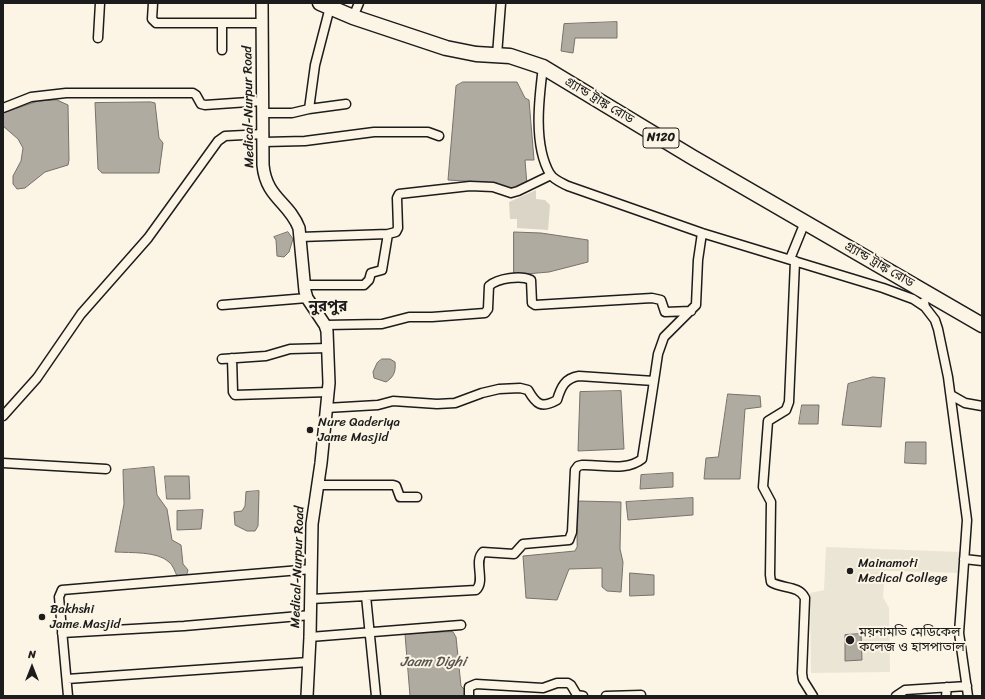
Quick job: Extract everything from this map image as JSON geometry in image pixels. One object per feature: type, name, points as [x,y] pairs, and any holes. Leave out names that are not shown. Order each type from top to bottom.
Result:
[{"type":"highway","name":"গ্র্যান্ড ট্রাঙ্ক রোড","points":[[325,5],[353,17],[446,48],[476,54],[497,54],[524,60],[543,67],[982,325]]},
{"type":"street","points":[[98,38],[100,3]]},
{"type":"street","points":[[152,3],[152,18],[156,23],[262,23]]},
{"type":"street","name":"Medical-Nurpur Road","points":[[262,3],[263,165],[265,180],[273,194],[296,220],[300,237],[304,285],[307,298],[325,325],[328,338],[328,392],[312,524],[311,615],[307,696]]},
{"type":"street","points":[[353,17],[359,3]]},
{"type":"street","points":[[497,54],[501,3]]},
{"type":"street","points":[[309,109],[325,5]]},
{"type":"street","points":[[222,24],[222,50]]},
{"type":"street","points":[[543,67],[539,100],[540,138],[545,162],[551,175],[568,186],[702,233],[903,294],[925,307],[935,320],[951,395],[967,520],[959,633],[968,696]]},
{"type":"street","points":[[3,108],[31,97],[66,93],[193,93],[196,95],[201,104],[205,105],[263,101]]},
{"type":"street","points":[[263,113],[292,113],[346,104]]},
{"type":"street","points":[[3,416],[37,378],[81,314],[148,238],[218,141],[225,136],[305,141],[380,131],[396,133],[428,132],[439,136]]},
{"type":"street","points":[[300,237],[388,234],[396,232],[398,228],[397,198],[399,194],[453,187],[483,186],[511,193],[551,175]]},
{"type":"street","points":[[805,222],[792,260],[789,402],[786,410],[768,421],[763,487],[771,502],[771,582],[777,586],[798,590],[805,598],[802,673],[803,680],[813,696]]},
{"type":"street","points":[[311,599],[476,590],[480,585],[480,559],[483,552],[514,554],[524,544],[536,545],[569,540],[572,532],[575,470],[582,465],[629,465],[642,459],[658,354],[664,338],[691,311],[696,305],[698,298],[698,260],[702,233]]},
{"type":"street","points":[[304,285],[367,284],[371,273],[380,272],[383,268],[388,234]]},
{"type":"street","points":[[325,325],[382,324],[409,317],[432,318],[485,313],[488,309],[489,286],[507,279],[520,278],[531,280],[532,303],[535,305],[652,298],[662,300],[665,312],[691,311]]},
{"type":"street","points":[[924,291],[925,307]]},
{"type":"street","points":[[222,306],[307,298]]},
{"type":"street","points":[[222,359],[266,356],[290,349],[328,348]]},
{"type":"street","points":[[232,358],[233,392],[235,395],[328,392]]},
{"type":"street","points":[[326,408],[378,405],[393,401],[437,404],[455,403],[482,393],[507,388],[528,390],[535,402],[539,404],[557,400],[565,381],[572,377],[579,376],[654,381]]},
{"type":"street","points":[[951,395],[965,403],[982,406]]},
{"type":"street","points":[[3,463],[106,469]]},
{"type":"street","points":[[317,485],[393,485],[396,486],[398,495],[400,496],[417,496]]},
{"type":"street","points":[[964,559],[982,561]]},
{"type":"street","points":[[68,696],[59,597],[62,590],[312,569]]},
{"type":"street","points":[[366,596],[376,696]]},
{"type":"street","points":[[62,633],[184,626],[311,615]]},
{"type":"street","points":[[310,637],[461,625]]},
{"type":"street","points":[[66,680],[309,662]]},
{"type":"street","points":[[469,696],[469,687],[476,684],[543,688],[557,683],[568,683],[577,695],[583,696]]},
{"type":"street","points":[[896,696],[904,690],[967,686]]},
{"type":"street","points":[[946,696],[947,687]]},
{"type":"street","points":[[606,696],[641,695]]},
{"type":"shaded area","points":[[536,190],[536,199],[545,200],[550,205],[548,230],[517,228],[517,219],[510,219],[509,202]]},
{"type":"shaded area","name":"ময়নামতি মেডিকেল কলেজ ও হাসপাতাল","points":[[826,547],[962,552],[960,573],[885,571],[883,597],[889,608],[890,672],[811,673],[810,593],[824,590]]},
{"type":"water","points":[[617,22],[617,38],[575,38],[573,53],[561,51],[564,24]]},
{"type":"water","points":[[463,82],[517,82],[525,98],[529,100],[534,160],[525,160],[527,185],[507,191],[497,183],[448,180],[456,86]]},
{"type":"water","points":[[57,100],[68,105],[68,165],[45,172],[25,188],[17,189],[13,184],[13,176],[21,161],[23,148],[18,139],[3,126],[3,113],[38,101]]},
{"type":"water","points":[[95,103],[155,103],[159,138],[163,143],[159,173],[102,173],[98,169]]},
{"type":"water","points":[[288,232],[293,239],[289,252],[284,257],[277,256],[276,240],[274,237]]},
{"type":"water","points":[[514,232],[541,233],[588,240],[588,262],[549,272],[514,275]]},
{"type":"water","points":[[382,359],[390,359],[395,362],[394,374],[386,382],[374,378],[373,372],[377,363]]},
{"type":"water","points":[[873,377],[885,378],[881,427],[842,425],[848,384]]},
{"type":"water","points":[[621,391],[624,449],[578,451],[580,392]]},
{"type":"water","points":[[728,394],[760,396],[761,407],[745,409],[740,479],[704,479],[706,458],[718,457]]},
{"type":"water","points":[[802,405],[819,405],[818,424],[799,424]]},
{"type":"water","points":[[906,442],[926,442],[926,464],[905,463]]},
{"type":"water","points":[[154,467],[157,495],[167,509],[172,540],[181,545],[183,564],[188,570],[186,577],[177,576],[173,567],[164,558],[144,553],[115,552],[124,504],[123,470]]},
{"type":"water","points":[[673,473],[673,487],[640,489],[641,475]]},
{"type":"water","points":[[165,476],[189,476],[190,499],[167,499]]},
{"type":"water","points":[[259,491],[258,526],[255,531],[247,531],[235,525],[234,512],[242,511],[245,506],[246,492]]},
{"type":"water","points":[[693,498],[693,515],[628,520],[626,502]]},
{"type":"water","points":[[577,501],[621,502],[620,549],[623,562],[621,592],[607,591],[602,587],[602,568],[569,569],[557,600],[526,598],[523,556],[575,551],[577,547]]},
{"type":"water","points":[[203,510],[201,529],[177,530],[177,511]]},
{"type":"water","points":[[630,573],[654,575],[654,595],[630,596]]},
{"type":"water","name":"Jaam Dighi","points":[[453,632],[456,637],[461,686],[466,691],[466,696],[410,696],[405,634]]},
{"type":"water","points":[[861,634],[862,660],[845,661],[845,635]]},
{"type":"place","name":"Nure Qaderiya Jame Masjid","points":[[310,430]]},
{"type":"place","name":"Mainamoti Medical College","points":[[850,571]]},
{"type":"place","name":"Bakhshi Jame Masjid","points":[[42,617]]},
{"type":"place","name":"ময়নামতি মেডিকেল কলেজ ও হাসপাতাল","points":[[850,640]]},
{"type":"district","name":"নুরপুর","points":[[328,307]]}]
